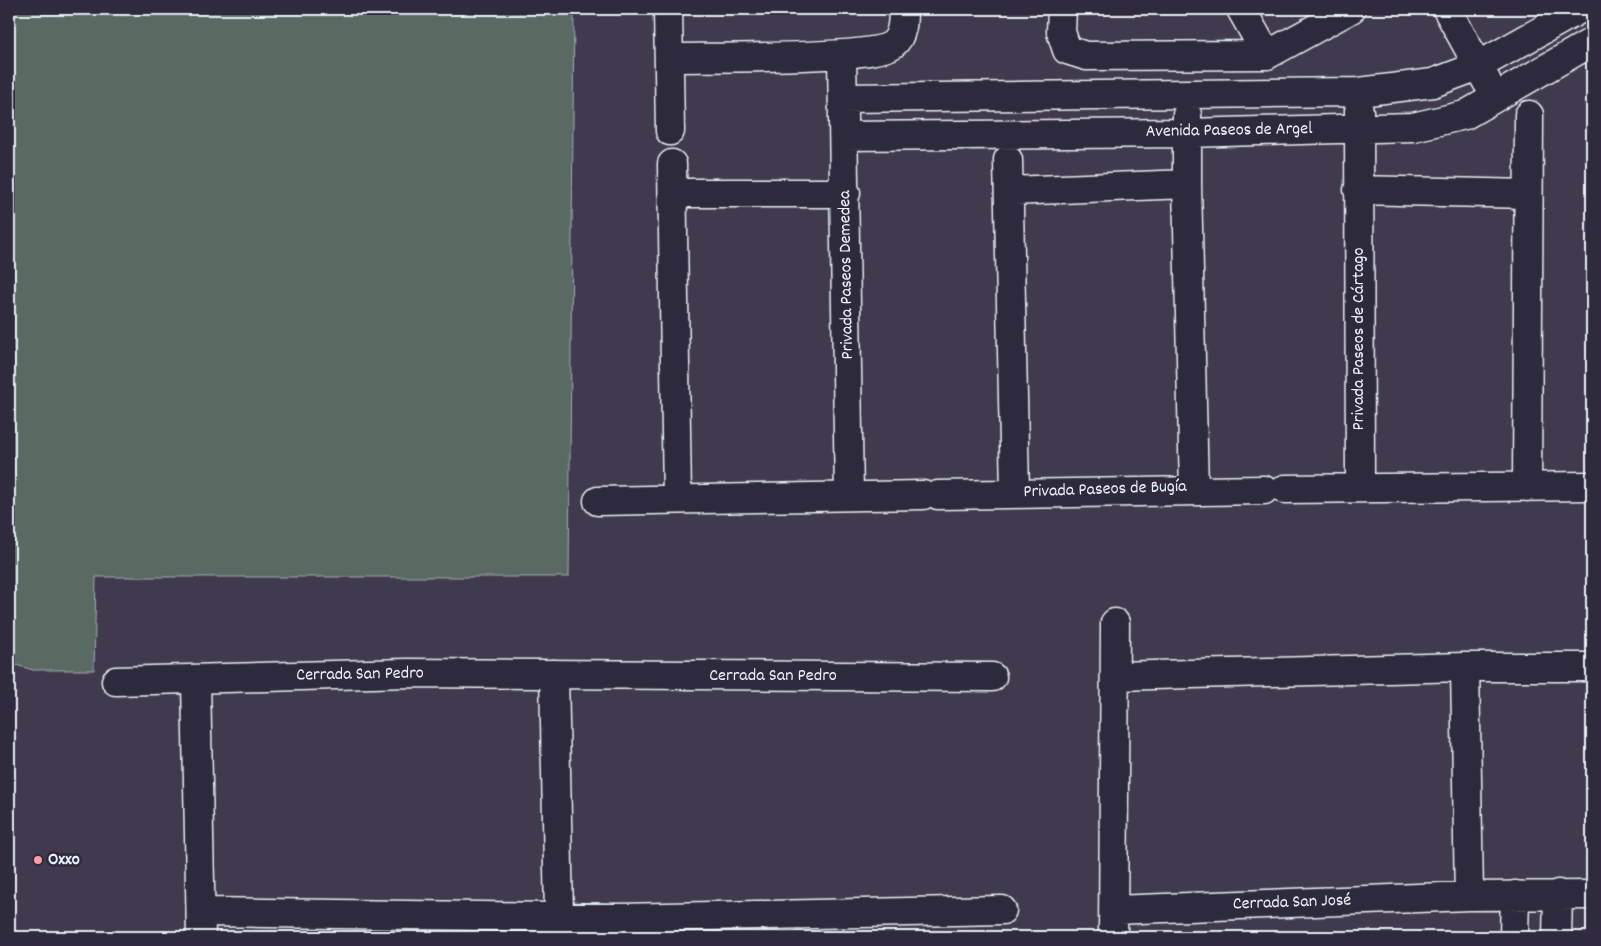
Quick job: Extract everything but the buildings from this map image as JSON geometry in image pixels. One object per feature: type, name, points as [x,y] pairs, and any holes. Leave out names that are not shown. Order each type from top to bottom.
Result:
[{"type":"street","points":[[668,9],[670,131]]},
{"type":"street","points":[[669,58],[842,54],[882,50],[893,44],[899,37],[903,21],[903,9]]},
{"type":"street","points":[[1062,9],[1061,32],[1067,50],[1086,56],[1266,55],[1351,9]]},
{"type":"street","points":[[1241,9],[1266,55]]},
{"type":"street","points":[[1447,9],[1497,98]]},
{"type":"street","name":"Avenida Paseos de Argel","points":[[843,98],[1188,96],[1359,92],[1432,83],[1478,66],[1580,9]]},
{"type":"street","name":"Avenida Paseos de Argel","points":[[844,136],[1187,133],[1412,127],[1465,115],[1592,42]]},
{"type":"street","name":"Privada Paseos Demedea","points":[[842,54],[846,192],[849,496]]},
{"type":"street","name":"Privada Paseos de Cártago","points":[[1359,92],[1360,488]]},
{"type":"street","name":"Privada Paseos de Bugía","points":[[1008,160],[1015,493],[1194,491],[1187,184],[1188,96]]},
{"type":"street","points":[[1527,487],[1529,115]]},
{"type":"street","points":[[672,164],[678,499]]},
{"type":"street","points":[[1010,191],[1187,184]]},
{"type":"street","points":[[1358,190],[1528,194]]},
{"type":"street","points":[[673,193],[846,192]]},
{"type":"street","points":[[1194,491],[1592,486]]},
{"type":"street","points":[[598,501],[1015,493]]},
{"type":"street","points":[[1114,937],[1115,623]]},
{"type":"street","points":[[1115,676],[1466,666],[1592,667]]},
{"type":"street","points":[[1466,666],[1469,896]]},
{"type":"street","name":"Cerrada San Pedro","points":[[116,681],[408,673],[992,677]]},
{"type":"street","points":[[554,674],[559,916]]},
{"type":"street","points":[[196,680],[202,925],[559,916],[619,928],[1002,910]]},
{"type":"street","points":[[1557,937],[1558,894]]},
{"type":"street","name":"Cerrada San José","points":[[1114,910],[1469,896],[1592,894]]},
{"type":"street","points":[[1514,937],[1515,895]]},
{"type":"green space","points":[[9,9],[574,9],[569,577],[96,577],[94,670],[33,670],[9,663]]},
{"type":"place","name":"Oxxo","points":[[38,860]]}]
